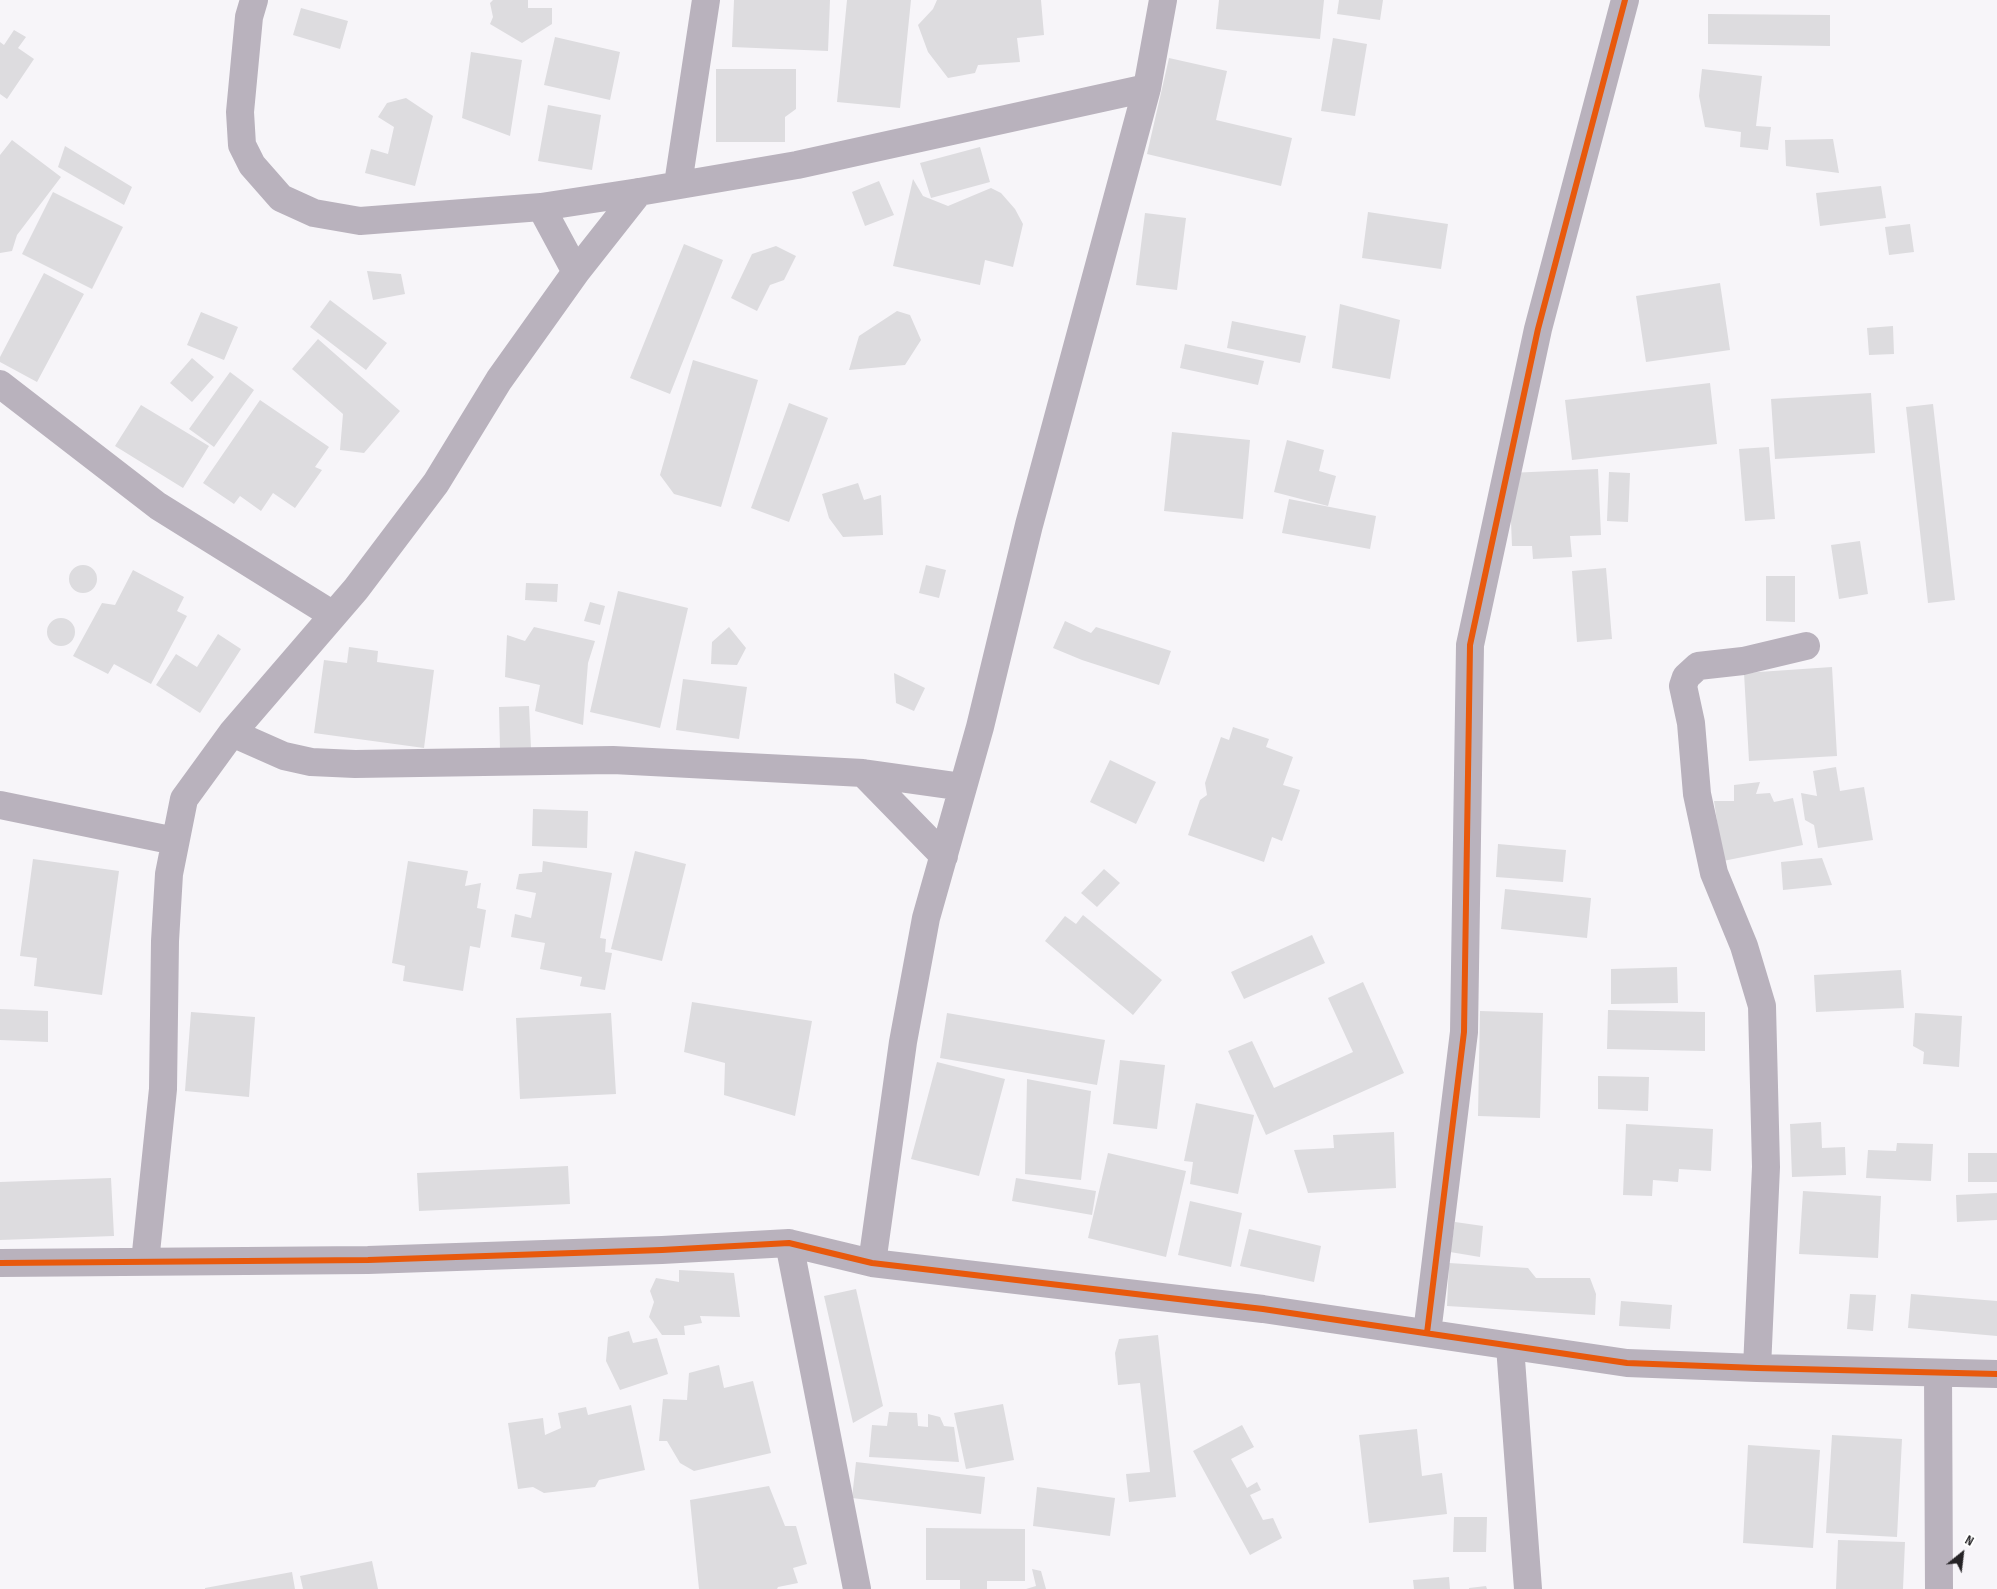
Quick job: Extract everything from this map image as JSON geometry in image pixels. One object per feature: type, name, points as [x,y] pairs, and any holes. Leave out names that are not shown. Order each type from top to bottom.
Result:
[{"type":"street","points":[[254,0],[249,17],[240,112],[242,146],[252,165],[281,198],[314,213],[360,221],[541,207],[639,192],[797,165],[1147,88]]},
{"type":"street","points":[[678,184],[706,0]]},
{"type":"street","points":[[872,1263],[903,1042],[926,918],[980,727],[1029,525],[1147,88],[1163,0]]},
{"type":"street","points":[[1427,1333],[1464,1032],[1470,645],[1538,329],[1625,0]]},
{"type":"street","points":[[145,1262],[163,1089],[165,941],[169,874],[184,799],[232,733],[356,588],[436,482],[498,380],[576,272],[639,192]]},
{"type":"street","points":[[541,207],[576,272]]},
{"type":"street","points":[[0,384],[158,506],[333,615]]},
{"type":"street","points":[[1757,1368],[1766,1167],[1762,1006],[1744,946],[1714,873],[1698,794],[1691,722],[1683,686],[1686,677],[1698,666],[1743,661],[1806,646]]},
{"type":"street","points":[[257,706],[271,751]]},
{"type":"street","points":[[232,733],[271,751],[310,762],[355,764],[614,760],[863,773],[963,787]]},
{"type":"street","points":[[863,773],[944,856]]},
{"type":"street","points":[[0,805],[175,841]]},
{"type":"street","points":[[789,1243],[857,1589]]},
{"type":"street","points":[[0,1263],[368,1260],[662,1250],[789,1243],[872,1263],[1263,1309],[1627,1363],[1997,1374]]},
{"type":"street","points":[[1510,1346],[1528,1589]]},
{"type":"street","points":[[1938,1373],[1939,1589]]},
{"type":"building","points":[[493,0],[528,0],[528,8],[552,8],[552,24],[522,43],[490,24],[493,17],[490,3]]},
{"type":"building","points":[[734,0],[830,0],[828,51],[732,47]]},
{"type":"building","points":[[847,0],[911,0],[900,108],[837,102]]},
{"type":"building","points":[[937,0],[1041,0],[1044,35],[1017,38],[1020,62],[978,65],[975,73],[948,78],[928,52],[918,25],[933,9]]},
{"type":"building","points":[[1219,0],[1324,0],[1320,39],[1216,29]]},
{"type":"building","points":[[1339,0],[1383,0],[1380,20],[1337,14]]},
{"type":"building","points":[[301,8],[348,21],[340,49],[293,35]]},
{"type":"building","points":[[1708,14],[1830,15],[1830,46],[1708,44]]},
{"type":"building","points":[[14,30],[26,37],[18,48],[34,59],[7,99],[0,94],[0,42],[4,45]]},
{"type":"building","points":[[555,37],[620,52],[610,100],[544,85]]},
{"type":"building","points":[[1333,38],[1367,44],[1355,116],[1321,111]]},
{"type":"building","points":[[471,52],[522,60],[510,136],[462,118]]},
{"type":"building","points":[[1169,58],[1227,71],[1216,120],[1292,138],[1281,186],[1147,154]]},
{"type":"building","points":[[716,69],[796,69],[796,109],[785,117],[785,142],[716,142]]},
{"type":"building","points":[[1702,69],[1762,76],[1756,126],[1771,127],[1768,150],[1740,147],[1741,132],[1705,127],[1699,96]]},
{"type":"building","points":[[406,98],[433,116],[415,186],[365,173],[371,149],[388,154],[394,127],[378,117],[387,103]]},
{"type":"building","points":[[548,105],[601,115],[592,170],[538,161]]},
{"type":"building","points":[[1833,139],[1839,173],[1786,166],[1785,140]]},
{"type":"building","points":[[12,140],[61,177],[17,235],[12,251],[0,253],[0,155]]},
{"type":"building","points":[[65,146],[132,187],[124,205],[58,167]]},
{"type":"building","points":[[980,147],[990,182],[931,198],[920,163]]},
{"type":"building","points":[[913,179],[923,196],[948,206],[991,188],[1001,193],[1015,209],[1023,224],[1013,267],[985,260],[980,285],[893,266]]},
{"type":"building","points":[[879,181],[894,215],[865,226],[852,192]]},
{"type":"building","points":[[1881,186],[1886,218],[1820,226],[1816,193]]},
{"type":"building","points":[[53,192],[123,227],[92,289],[22,254]]},
{"type":"building","points":[[1368,212],[1448,224],[1441,269],[1362,258]]},
{"type":"building","points":[[1145,213],[1186,218],[1177,290],[1136,285]]},
{"type":"building","points":[[1910,224],[1914,252],[1889,255],[1885,227]]},
{"type":"building","points":[[684,244],[723,260],[670,394],[630,378]]},
{"type":"building","points":[[776,246],[796,256],[784,280],[770,285],[757,311],[731,298],[752,254]]},
{"type":"building","points":[[367,271],[401,274],[405,294],[373,300]]},
{"type":"building","points":[[44,273],[84,294],[37,382],[0,362],[0,357]]},
{"type":"building","points":[[1720,283],[1730,350],[1646,362],[1636,296]]},
{"type":"building","points":[[330,300],[387,343],[366,370],[310,327]]},
{"type":"building","points":[[1340,304],[1400,320],[1390,379],[1332,368]]},
{"type":"building","points":[[897,311],[910,315],[921,340],[905,365],[849,370],[859,336]]},
{"type":"building","points":[[201,312],[238,327],[224,360],[187,345]]},
{"type":"building","points":[[1232,321],[1306,336],[1300,363],[1227,348]]},
{"type":"building","points":[[1893,326],[1894,354],[1869,355],[1867,328]]},
{"type":"building","points":[[318,339],[400,411],[364,453],[340,450],[343,414],[292,369]]},
{"type":"building","points":[[1185,344],[1264,361],[1258,385],[1180,368]]},
{"type":"building","points":[[192,358],[214,377],[192,402],[170,383]]},
{"type":"building","points":[[693,360],[758,380],[721,507],[674,494],[660,475]]},
{"type":"building","points":[[230,372],[254,390],[214,447],[189,429]]},
{"type":"building","points":[[1710,383],[1717,444],[1572,460],[1565,400]]},
{"type":"building","points":[[1871,393],[1875,453],[1775,459],[1771,399]]},
{"type":"building","points":[[260,400],[329,447],[315,467],[322,470],[295,508],[273,493],[261,511],[240,496],[234,504],[203,483]]},
{"type":"building","points":[[789,403],[828,418],[789,522],[751,508]]},
{"type":"building","points":[[1933,404],[1955,600],[1928,603],[1906,407]]},
{"type":"building","points":[[141,405],[209,446],[183,488],[115,446]]},
{"type":"building","points":[[1172,432],[1250,440],[1243,519],[1164,511]]},
{"type":"building","points":[[1287,440],[1324,450],[1319,471],[1336,476],[1328,506],[1274,492]]},
{"type":"building","points":[[1769,447],[1775,519],[1745,521],[1739,449]]},
{"type":"building","points":[[1598,469],[1601,535],[1570,536],[1572,557],[1533,559],[1532,546],[1512,546],[1509,473]]},
{"type":"building","points":[[1609,472],[1630,473],[1628,522],[1607,521]]},
{"type":"building","points":[[858,483],[864,500],[881,495],[883,535],[843,537],[829,518],[822,494]]},
{"type":"building","points":[[1289,499],[1376,516],[1370,549],[1282,533]]},
{"type":"building","points":[[1860,541],[1868,594],[1839,599],[1831,545]]},
{"type":"building","points":[[83,565],[93,569],[97,579],[93,589],[83,593],[73,589],[69,579],[73,569]]},
{"type":"building","points":[[926,565],[946,570],[939,598],[919,593]]},
{"type":"building","points":[[1606,568],[1612,639],[1577,642],[1572,571]]},
{"type":"building","points":[[133,570],[184,597],[177,611],[187,616],[151,684],[114,664],[108,674],[73,656],[102,603],[115,605]]},
{"type":"building","points":[[1766,576],[1795,576],[1795,622],[1766,621]]},
{"type":"building","points":[[526,583],[558,584],[557,602],[525,600]]},
{"type":"building","points":[[618,591],[688,608],[660,728],[590,712]]},
{"type":"building","points":[[590,602],[605,606],[600,625],[584,621]]},
{"type":"building","points":[[61,618],[71,622],[75,632],[71,642],[61,646],[51,642],[47,632],[51,622]]},
{"type":"building","points":[[1065,621],[1091,633],[1096,627],[1171,651],[1159,685],[1082,660],[1053,648]]},
{"type":"building","points":[[534,627],[595,641],[588,663],[583,725],[535,711],[540,685],[505,677],[507,635],[525,641]]},
{"type":"building","points":[[729,627],[746,648],[737,665],[711,664],[712,642]]},
{"type":"building","points":[[218,634],[241,649],[200,713],[156,685],[176,654],[197,667]]},
{"type":"building","points":[[349,647],[378,651],[377,662],[434,670],[424,748],[314,733],[324,660],[347,663]]},
{"type":"building","points":[[1832,667],[1837,756],[1749,761],[1744,673]]},
{"type":"building","points":[[894,673],[925,688],[914,711],[896,703]]},
{"type":"building","points":[[683,679],[747,687],[739,739],[676,730]]},
{"type":"building","points":[[529,706],[531,748],[500,749],[499,707]]},
{"type":"building","points":[[1233,727],[1269,739],[1266,747],[1293,757],[1283,785],[1300,790],[1282,841],[1272,837],[1264,862],[1188,835],[1200,800],[1207,795],[1205,783],[1221,737],[1229,740]]},
{"type":"building","points":[[1110,760],[1156,782],[1136,824],[1090,802]]},
{"type":"building","points":[[1836,767],[1840,791],[1864,787],[1873,840],[1818,848],[1814,825],[1805,820],[1801,793],[1817,796],[1813,771]]},
{"type":"building","points":[[1760,782],[1756,794],[1770,793],[1774,802],[1793,798],[1803,845],[1723,861],[1714,801],[1734,801],[1734,785]]},
{"type":"building","points":[[533,809],[588,811],[587,848],[532,846]]},
{"type":"building","points":[[1498,844],[1566,850],[1563,882],[1496,877]]},
{"type":"building","points":[[635,851],[686,864],[662,961],[611,949]]},
{"type":"building","points":[[1822,858],[1832,885],[1783,890],[1781,862]]},
{"type":"building","points":[[33,859],[119,871],[102,995],[34,986],[37,958],[20,956]]},
{"type":"building","points":[[408,861],[468,871],[465,886],[481,883],[477,908],[486,910],[480,948],[470,946],[463,991],[403,981],[405,966],[392,963]]},
{"type":"building","points":[[543,861],[612,873],[600,938],[606,939],[605,952],[612,953],[605,990],[580,986],[582,977],[540,969],[545,943],[511,937],[515,914],[531,918],[536,893],[516,889],[519,874],[542,872]]},
{"type":"building","points":[[1104,869],[1120,883],[1097,907],[1081,893]]},
{"type":"building","points":[[1505,889],[1591,898],[1587,938],[1501,929]]},
{"type":"building","points":[[1083,915],[1162,980],[1133,1015],[1045,941],[1065,916],[1076,924]]},
{"type":"building","points":[[1312,935],[1325,963],[1244,999],[1231,972]]},
{"type":"building","points":[[1677,967],[1678,1003],[1611,1004],[1611,969]]},
{"type":"building","points":[[1901,970],[1904,1008],[1816,1012],[1814,975]]},
{"type":"building","points":[[1363,982],[1404,1073],[1266,1135],[1228,1051],[1252,1041],[1274,1088],[1353,1052],[1328,998]]},
{"type":"building","points":[[692,1002],[812,1021],[795,1116],[724,1095],[725,1063],[684,1052]]},
{"type":"building","points":[[0,1009],[48,1011],[48,1042],[0,1040]]},
{"type":"building","points":[[1608,1010],[1705,1012],[1705,1051],[1607,1049]]},
{"type":"building","points":[[1480,1011],[1543,1013],[1540,1118],[1478,1116]]},
{"type":"building","points":[[191,1012],[255,1017],[249,1097],[185,1091]]},
{"type":"building","points":[[611,1013],[616,1094],[520,1099],[516,1018]]},
{"type":"building","points":[[947,1013],[1105,1040],[1097,1085],[940,1058]]},
{"type":"building","points":[[1915,1013],[1962,1016],[1959,1067],[1923,1064],[1924,1052],[1913,1046]]},
{"type":"building","points":[[1120,1060],[1165,1065],[1157,1129],[1113,1124]]},
{"type":"building","points":[[937,1062],[1005,1079],[979,1176],[911,1159]]},
{"type":"building","points":[[1598,1076],[1649,1077],[1648,1111],[1598,1109]]},
{"type":"building","points":[[1027,1079],[1091,1091],[1081,1180],[1025,1174]]},
{"type":"building","points":[[1196,1103],[1254,1115],[1238,1194],[1190,1184],[1193,1162],[1184,1161]]},
{"type":"building","points":[[1821,1122],[1822,1148],[1845,1147],[1846,1175],[1792,1177],[1790,1124]]},
{"type":"building","points":[[1626,1124],[1713,1129],[1711,1171],[1679,1169],[1678,1182],[1653,1180],[1652,1196],[1623,1195]]},
{"type":"building","points":[[1394,1132],[1396,1188],[1308,1193],[1294,1150],[1334,1148],[1333,1135]]},
{"type":"building","points":[[1897,1143],[1933,1144],[1931,1181],[1866,1178],[1868,1150],[1896,1151]]},
{"type":"building","points":[[1108,1153],[1186,1171],[1166,1257],[1088,1238]]},
{"type":"building","points":[[1968,1153],[1997,1153],[1997,1182],[1968,1182]]},
{"type":"building","points":[[568,1166],[570,1204],[419,1211],[417,1173]]},
{"type":"building","points":[[111,1178],[114,1236],[0,1240],[0,1182]]},
{"type":"building","points":[[1016,1178],[1096,1191],[1092,1215],[1012,1201]]},
{"type":"building","points":[[1803,1191],[1881,1196],[1878,1258],[1799,1254]]},
{"type":"building","points":[[1997,1193],[1997,1220],[1957,1222],[1956,1195]]},
{"type":"building","points":[[1190,1201],[1242,1213],[1231,1267],[1178,1255]]},
{"type":"building","points":[[1455,1222],[1483,1226],[1480,1257],[1450,1252]]},
{"type":"building","points":[[1249,1229],[1321,1246],[1314,1282],[1240,1266]]},
{"type":"building","points":[[1449,1263],[1528,1268],[1536,1278],[1590,1278],[1596,1294],[1595,1315],[1447,1306]]},
{"type":"building","points":[[679,1270],[734,1273],[740,1317],[700,1316],[702,1323],[684,1326],[685,1335],[662,1335],[649,1317],[654,1302],[650,1291],[656,1278],[679,1282]]},
{"type":"building","points":[[856,1289],[883,1406],[853,1423],[824,1296]]},
{"type":"building","points":[[1850,1294],[1876,1295],[1873,1331],[1847,1329]]},
{"type":"building","points":[[1911,1294],[1997,1301],[1997,1336],[1908,1328]]},
{"type":"building","points":[[1621,1301],[1672,1305],[1670,1329],[1619,1326]]},
{"type":"building","points":[[629,1331],[633,1343],[657,1338],[668,1374],[620,1390],[606,1361],[608,1337]]},
{"type":"building","points":[[1158,1335],[1176,1497],[1129,1502],[1126,1474],[1150,1472],[1140,1383],[1118,1385],[1115,1353],[1119,1339]]},
{"type":"building","points":[[719,1365],[724,1388],[753,1381],[771,1453],[694,1471],[680,1463],[667,1441],[659,1441],[663,1399],[687,1400],[689,1373]]},
{"type":"building","points":[[1003,1404],[1014,1460],[966,1469],[954,1413]]},
{"type":"building","points":[[631,1405],[645,1470],[599,1480],[595,1487],[544,1493],[533,1487],[518,1489],[508,1423],[543,1418],[545,1435],[561,1428],[558,1413],[586,1407],[588,1415]]},
{"type":"building","points":[[889,1412],[917,1413],[918,1426],[928,1427],[928,1414],[940,1417],[944,1426],[954,1427],[959,1462],[869,1457],[872,1425],[887,1426]]},
{"type":"building","points":[[1242,1425],[1254,1447],[1231,1459],[1247,1488],[1257,1482],[1261,1490],[1250,1495],[1263,1520],[1273,1518],[1282,1538],[1250,1555],[1193,1451]]},
{"type":"building","points":[[1417,1429],[1422,1476],[1442,1473],[1447,1514],[1369,1523],[1359,1435]]},
{"type":"building","points":[[1832,1435],[1902,1439],[1897,1537],[1826,1533]]},
{"type":"building","points":[[1748,1445],[1820,1450],[1813,1548],[1743,1543]]},
{"type":"building","points":[[856,1462],[985,1477],[981,1514],[852,1498]]},
{"type":"building","points":[[769,1486],[785,1526],[796,1526],[807,1564],[793,1568],[798,1583],[778,1587],[777,1589],[699,1589],[690,1500]]},
{"type":"building","points":[[1037,1487],[1115,1498],[1110,1536],[1033,1526]]},
{"type":"building","points":[[1454,1517],[1487,1517],[1486,1552],[1453,1552]]},
{"type":"building","points":[[926,1528],[1025,1529],[1025,1581],[987,1581],[987,1589],[960,1589],[960,1580],[926,1580]]},
{"type":"building","points":[[1838,1540],[1905,1542],[1903,1589],[1836,1589]]},
{"type":"building","points":[[372,1561],[378,1589],[303,1589],[300,1576]]},
{"type":"building","points":[[1032,1569],[1041,1571],[1046,1589],[1026,1589],[1036,1586]]},
{"type":"building","points":[[292,1572],[295,1589],[205,1589],[205,1588]]},
{"type":"building","points":[[1449,1577],[1450,1589],[1414,1589],[1413,1580]]},
{"type":"building","points":[[1486,1586],[1487,1589],[1469,1589],[1469,1588]]},
{"type":"cycle path","points":[[1427,1333],[1464,1032],[1470,645],[1538,329],[1625,0]]},
{"type":"cycle path","points":[[0,1263],[368,1260],[662,1250],[789,1243],[872,1263],[1263,1309],[1627,1363],[1997,1374]]}]
